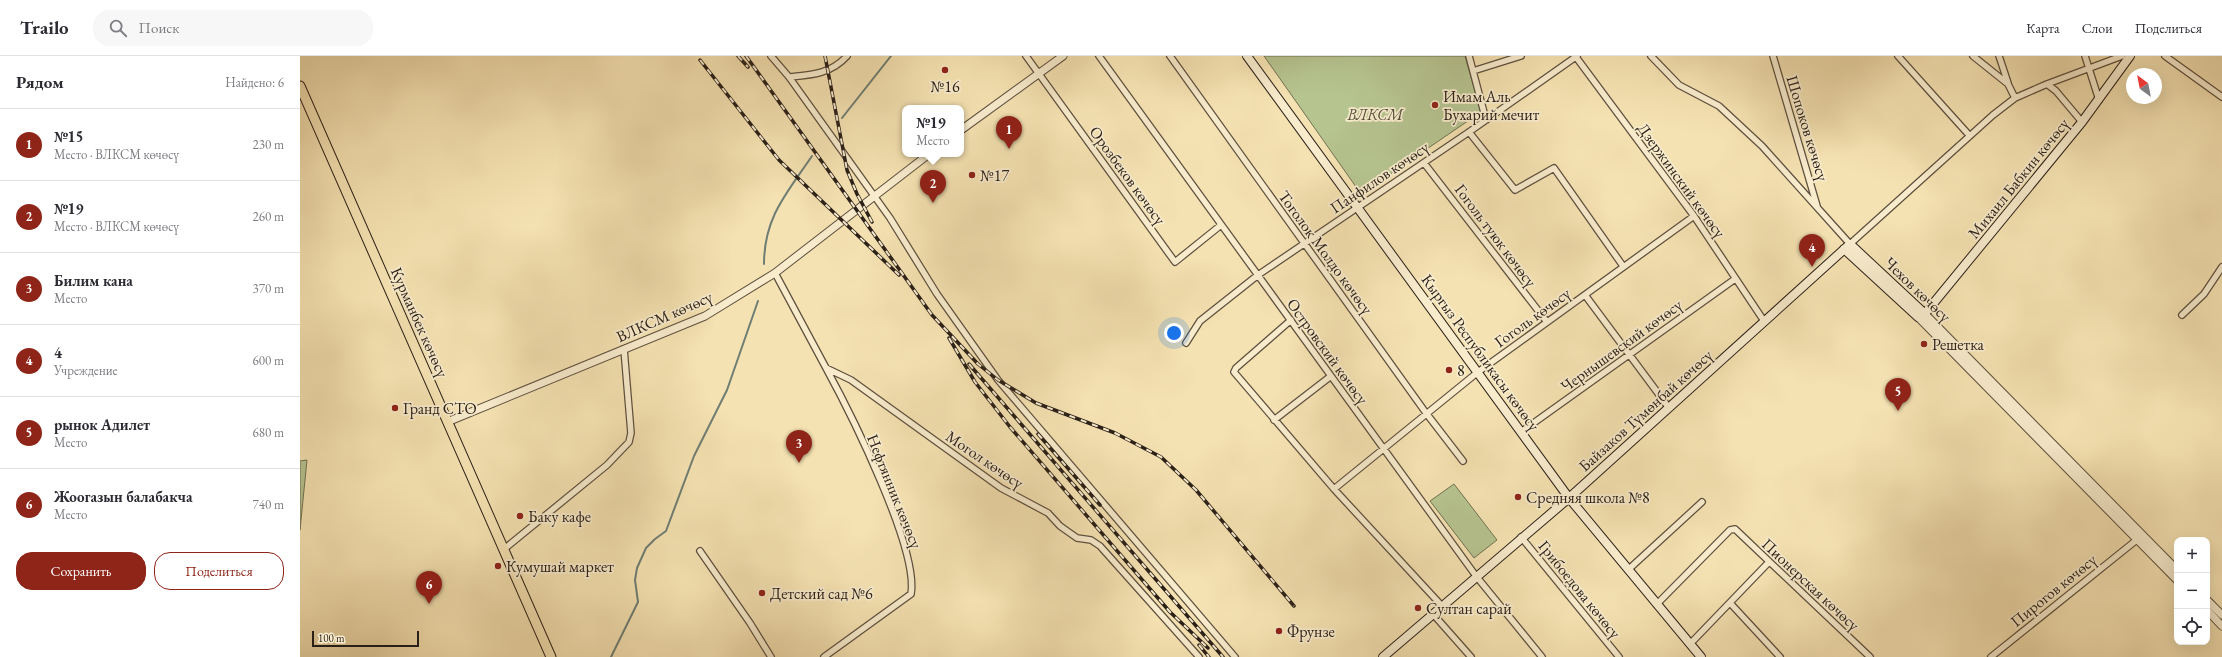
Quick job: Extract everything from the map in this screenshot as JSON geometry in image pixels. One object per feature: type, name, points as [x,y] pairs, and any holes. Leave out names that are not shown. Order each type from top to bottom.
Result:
[{"type":"main road","name":"Кыргыз Республикасы көчөсү","points":[[1247,56],[1359,207],[1568,498],[1658,603],[1701,657]]},
{"type":"main road","name":"Михаил Бабкин көчөсү","points":[[1921,316],[2082,122],[2130,56]]},
{"type":"main road","name":"Курманбек көчөсү","points":[[300,86],[551,657]]},
{"type":"main road","name":"Чехов көчөсү","points":[[1847,246],[1921,316]]},
{"type":"main road","name":"Байзаков Түмөнбай көчөсү","points":[[1382,657],[1568,498],[1847,246]]},
{"type":"street","points":[[770,56],[788,77],[874,195],[937,294],[998,380],[1235,657]]},
{"type":"street","points":[[788,77],[818,75],[828,71],[847,56]]},
{"type":"street","name":"Орозбеков көчөсү","points":[[1026,56],[1175,262],[1221,225]]},
{"type":"street","points":[[964,128],[1063,56]]},
{"type":"street","name":"Островский көчөсү","points":[[1099,56],[1476,576],[1542,657]]},
{"type":"street","name":"Тоголок Молдо көчөсү","points":[[1170,56],[1426,413],[1463,461]]},
{"type":"street","points":[[1469,56],[1486,120]]},
{"type":"street","points":[[1473,71],[1521,56]]},
{"type":"street","name":"Панфилов көчөсү","points":[[1186,344],[1200,321],[1258,275],[1424,163],[1576,56]]},
{"type":"street","name":"Дзержинский көчөсү","points":[[1576,56],[1694,216],[1764,321]]},
{"type":"street","name":"Чехов көчөсү","points":[[1651,56],[1679,85],[1719,106],[1762,146],[1818,208],[1847,246]]},
{"type":"street","name":"Шопоков көчөсү","points":[[1773,56],[1818,208]]},
{"type":"street","points":[[1898,56],[1969,135]]},
{"type":"street","points":[[1973,56],[2008,84]]},
{"type":"street","points":[[1999,56],[2014,98]]},
{"type":"street","points":[[2085,56],[2098,100]]},
{"type":"street","points":[[1847,246],[1969,135],[2014,98],[2122,56]]},
{"type":"street","points":[[2165,56],[2222,97]]},
{"type":"street","points":[[2047,84],[2056,91],[2082,122]]},
{"type":"street","points":[[1469,132],[1515,190],[1554,168],[1623,266]]},
{"type":"street","name":"ВЛКСМ көчөсү","points":[[447,422],[705,316],[775,273],[925,157]]},
{"type":"street","name":"Гоголь туюк көчөсү","points":[[1424,163],[1547,322]]},
{"type":"street","name":"Гоголь көчөсү","points":[[1334,489],[1478,372],[1694,216]]},
{"type":"street","points":[[2182,315],[2204,294],[2222,267]]},
{"type":"street","points":[[775,273],[826,368]]},
{"type":"street","name":"Чернышевский көчөсү","points":[[1521,432],[1735,279]]},
{"type":"street","points":[[1585,295],[1669,408]]},
{"type":"street","name":"Чехов көчөсү","points":[[1921,316],[2174,577]]},
{"type":"street","points":[[1291,320],[1236,368],[1234,372],[1334,489],[1442,606]]},
{"type":"street","points":[[503,550],[607,465],[628,442],[631,433],[624,349]]},
{"type":"street","name":"Могол көчөсү","points":[[826,368],[851,380],[1001,488],[1048,513],[1060,526],[1077,538],[1091,540],[1100,546],[1196,656]]},
{"type":"street","name":"Нефтянник көчөсү","points":[[824,657],[911,594],[913,586],[901,535],[890,506],[868,454],[826,368]]},
{"type":"street","points":[[1274,420],[1331,376]]},
{"type":"street","points":[[1629,569],[1702,502]]},
{"type":"street","name":"Пионерская көчөсү","points":[[1658,603],[1730,530],[1735,529],[1870,657]]},
{"type":"street","name":"Грибоедова көчөсү","points":[[1521,537],[1619,657]]},
{"type":"street","name":"Чехов көчөсү","points":[[2138,538],[2174,568]]},
{"type":"street","name":"Пирогов көчөсү","points":[[1991,657],[2138,538]]},
{"type":"street","points":[[700,551],[750,622],[771,657]]},
{"type":"street","points":[[1690,644],[1731,604],[1769,562]]},
{"type":"street","points":[[2210,603],[2222,615]]},
{"type":"street","points":[[1731,604],[1780,657]]},
{"type":"street","points":[[2210,613],[2222,626]]},
{"type":"street","points":[[1433,614],[1470,657]]},
{"type":"green space","name":"ВЛКСМ","points":[[1264,56],[1465,56],[1481,112],[1361,194]]},
{"type":"green space","points":[[307,460],[300,530],[300,461]]},
{"type":"green space","points":[[1454,484],[1497,540],[1474,558],[1430,501]]},
{"type":"waterway","points":[[842,118],[891,56]]},
{"type":"waterway","points":[[764,264],[765,247],[768,232],[773,219],[786,194],[812,156]]},
{"type":"waterway","points":[[611,657],[638,602],[635,580],[637,568],[646,548],[666,531],[694,456],[727,390],[758,301]]},
{"type":"railway","points":[[738,56],[748,67]]},
{"type":"railway","points":[[746,56],[932,315],[978,364],[998,380],[1036,403],[1115,433],[1161,457],[1196,490],[1294,606]]},
{"type":"railway","points":[[825,56],[847,170],[857,194],[872,222]]},
{"type":"railway","points":[[700,60],[779,160],[899,275]]},
{"type":"railway","points":[[949,338],[975,382],[1010,427],[1170,612],[1208,648]]},
{"type":"railway","points":[[969,364],[1223,657]]},
{"type":"railway","points":[[1038,434],[1100,505]]},
{"type":"railway","points":[[1199,645],[1209,657]]},
{"type":"place","name":"№16","points":[[945,70]]},
{"type":"place","name":"Имам Аль Бухарий мечит","points":[[1435,105]]},
{"type":"place","name":"№15","points":[[1009,149]]},
{"type":"place","name":"№17","points":[[972,175]]},
{"type":"place","name":"№19","points":[[933,203]]},
{"type":"place","name":"4","points":[[1812,267]]},
{"type":"place","name":"Решетка","points":[[1924,344]]},
{"type":"place","name":"8","points":[[1449,370]]},
{"type":"place","name":"Гранд СТО","points":[[395,408]]},
{"type":"place","name":"рынок Адилет","points":[[1898,411]]},
{"type":"place","name":"Билим кана","points":[[799,463]]},
{"type":"place","name":"Средняя школа №8","points":[[1518,497]]},
{"type":"place","name":"Баку кафе","points":[[520,516]]},
{"type":"place","name":"Кумушай маркет","points":[[498,566]]},
{"type":"place","name":"Детский сад №6","points":[[762,593]]},
{"type":"place","name":"Жоогазын балабакча","points":[[429,604]]},
{"type":"place","name":"Султан сарай","points":[[1418,608]]},
{"type":"place","name":"Фрунзе","points":[[1279,631]]}]
